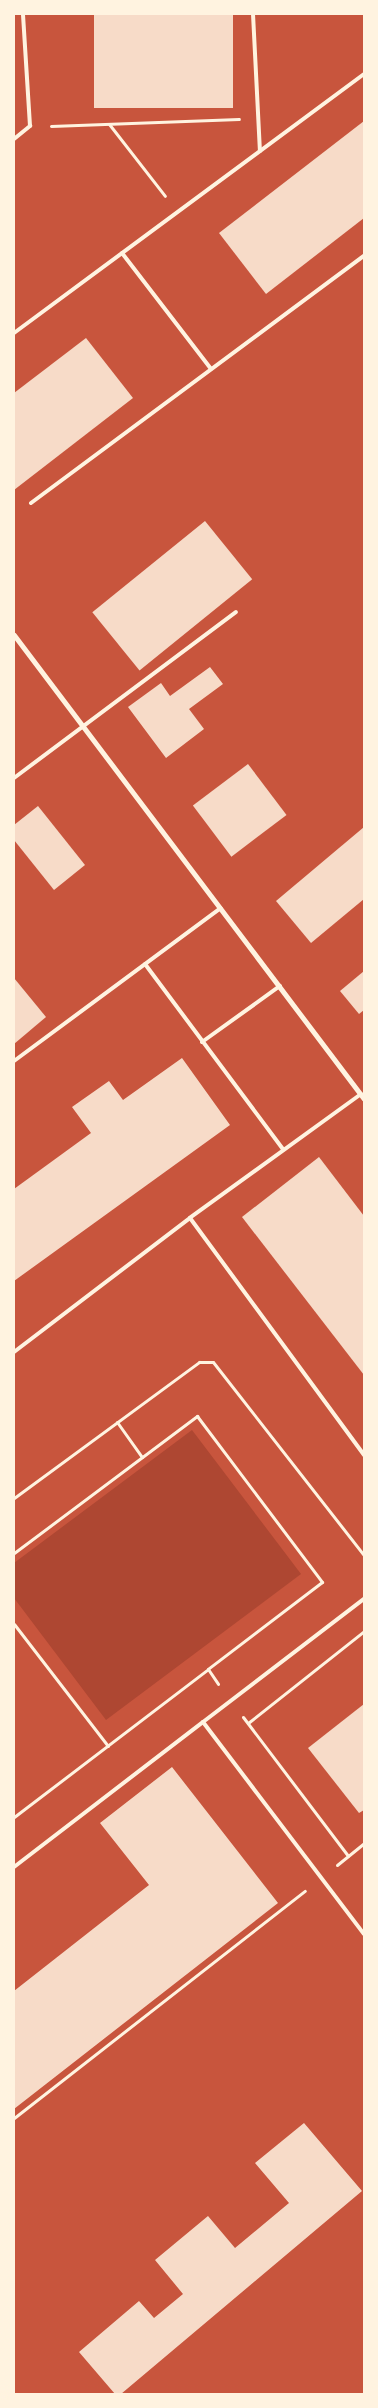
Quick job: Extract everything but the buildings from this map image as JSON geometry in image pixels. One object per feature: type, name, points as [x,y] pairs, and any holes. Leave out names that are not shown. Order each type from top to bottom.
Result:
[{"type":"street","points":[[14,635],[363,1097]]},
{"type":"lane","points":[[14,139],[30,126],[23,14]]},
{"type":"lane","points":[[253,14],[260,151]]},
{"type":"lane","points":[[14,333],[364,74]]},
{"type":"lane","points":[[122,253],[211,369]]},
{"type":"lane","points":[[31,503],[364,256]]},
{"type":"lane","points":[[14,778],[236,612]]},
{"type":"lane","points":[[14,1061],[221,908]]},
{"type":"lane","points":[[145,964],[282,1149]]},
{"type":"lane","points":[[202,1042],[280,986]]},
{"type":"lane","points":[[14,1352],[282,1149],[363,1097]]},
{"type":"lane","points":[[190,1218],[364,1455]]},
{"type":"lane","points":[[14,1866],[364,1599]]},
{"type":"lane","points":[[203,1722],[364,1934]]},
{"type":"path","points":[[30,126],[258,118]]},
{"type":"path","points":[[109,124],[169,201]]},
{"type":"path","points":[[14,1498],[199,1362],[213,1362],[364,1555]]},
{"type":"path","points":[[14,1553],[197,1416],[322,1582],[14,1818]]},
{"type":"path","points":[[117,1422],[142,1458]]},
{"type":"path","points":[[14,1624],[108,1746]]},
{"type":"path","points":[[248,1723],[364,1631]]},
{"type":"path","points":[[208,1669],[348,1856]]},
{"type":"path","points":[[14,2118],[364,1843]]},
{"type":"shaded area","points":[[192,1430],[301,1574],[106,1720],[14,1598],[14,1563]]}]
